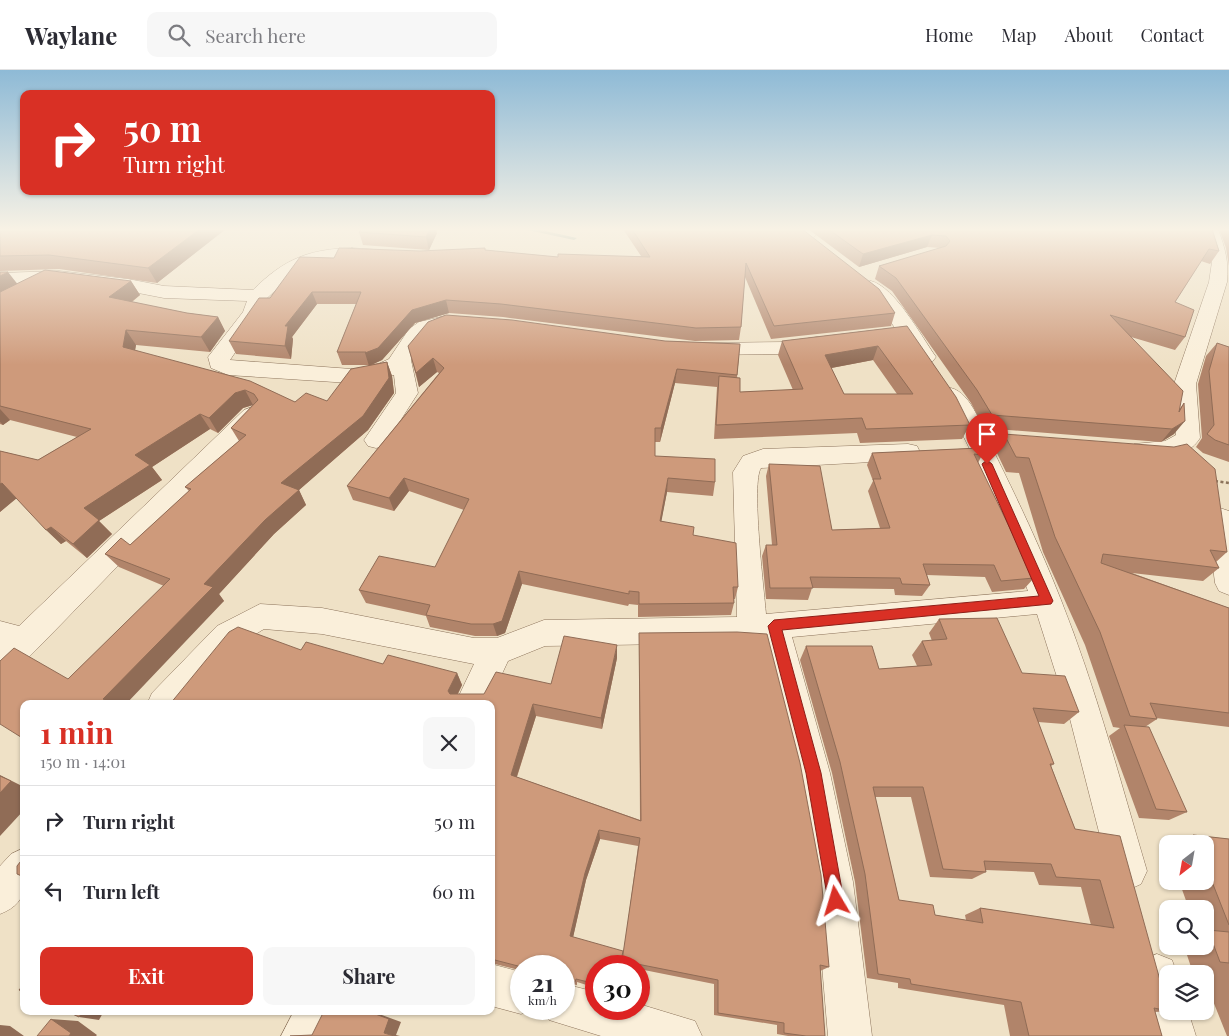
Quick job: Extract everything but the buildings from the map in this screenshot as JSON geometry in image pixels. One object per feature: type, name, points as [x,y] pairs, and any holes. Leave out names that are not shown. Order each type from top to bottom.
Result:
[{"type":"street","points":[[282,274],[256,298],[257,301],[252,313],[219,357],[219,363],[228,368],[365,377],[379,374],[400,360],[413,337],[424,327],[435,322],[477,322]]},
{"type":"street","points":[[861,274],[883,296],[898,332],[961,409],[966,445],[1047,601],[1085,715],[1135,894]]},
{"type":"street","points":[[1122,449],[1187,455],[1185,384],[1219,274]]},
{"type":"street","points":[[0,279],[52,278],[128,285],[164,292],[250,295],[256,298]]},
{"type":"street","points":[[18,297],[52,278]]},
{"type":"street","points":[[1207,315],[1229,322]]},
{"type":"street","points":[[684,348],[723,350],[786,348],[842,340]]},
{"type":"street","points":[[376,440],[407,393],[406,380],[400,360]]},
{"type":"street","points":[[0,665],[12,637],[252,416]]},
{"type":"street","points":[[850,1036],[832,872],[813,773],[763,627],[745,507],[746,472],[752,462],[763,458],[966,445]]},
{"type":"street","points":[[1222,482],[1229,583]]},
{"type":"street","points":[[167,700],[228,635],[260,616],[322,621],[474,651],[497,651],[544,633],[763,627],[1047,601]]},
{"type":"street","points":[[473,700],[497,651]]},
{"type":"street","points":[[0,895],[20,872]]},
{"type":"street","points":[[1150,951],[1174,1036]]},
{"type":"street","points":[[495,986],[510,990]]},
{"type":"street","points":[[575,1008],[680,1036]]},
{"type":"street","points":[[303,1036],[316,1015]]},
{"type":"route","points":[[836,901],[813,773],[774,626],[1047,601],[1002,494],[987,464]]}]
